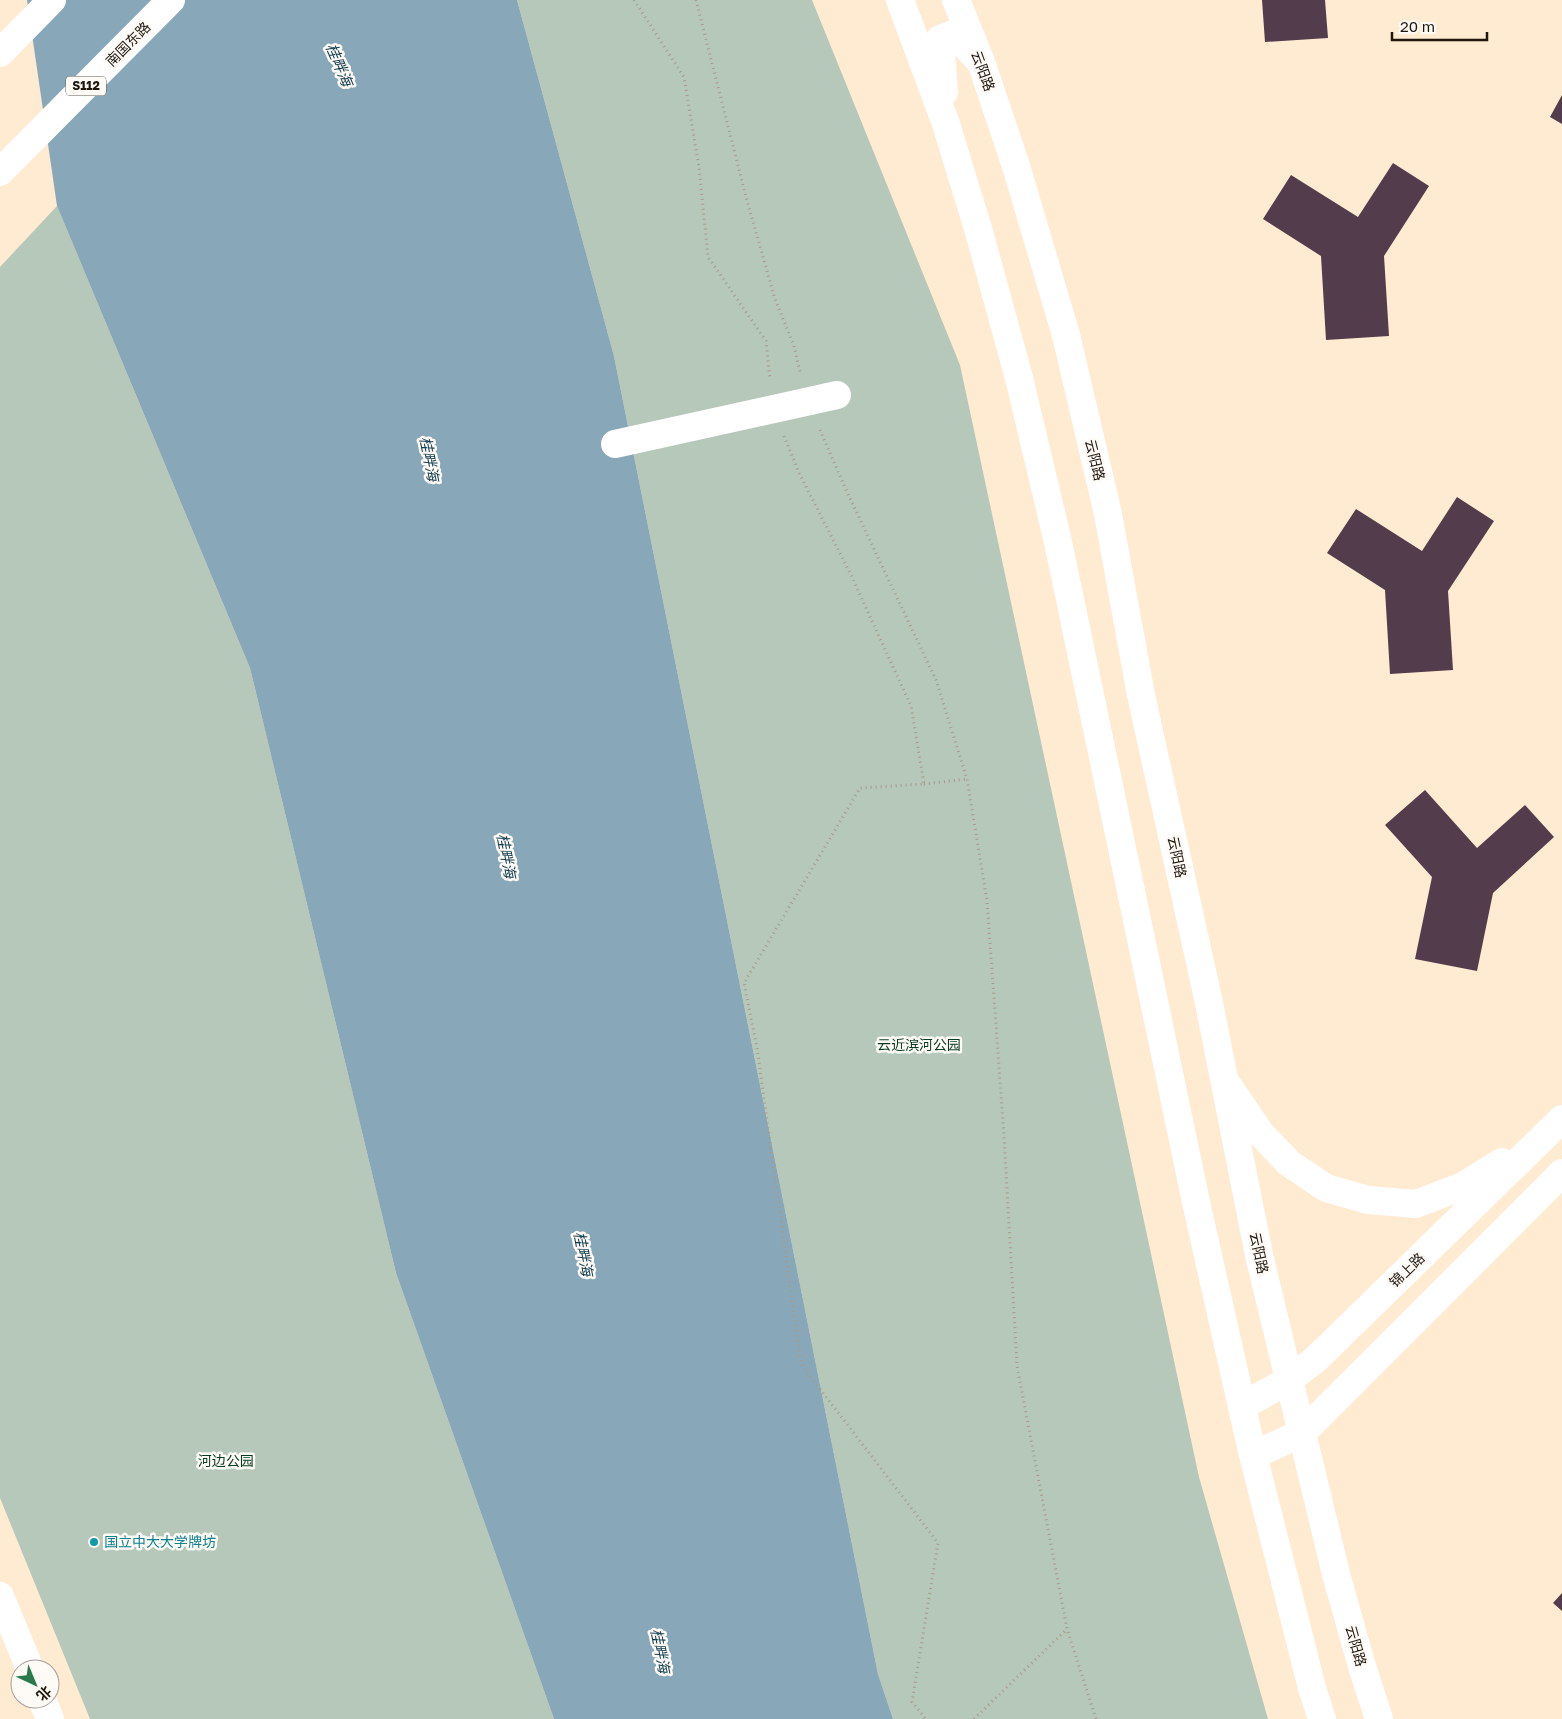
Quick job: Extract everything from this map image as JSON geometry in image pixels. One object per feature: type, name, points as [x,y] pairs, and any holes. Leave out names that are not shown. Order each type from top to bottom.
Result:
[{"type":"main road","points":[[0,53],[52,0]]},
{"type":"main road","name":"南国东路","points":[[0,172],[171,0]]},
{"type":"main road","points":[[900,0],[946,124],[979,232],[1019,378],[1058,542],[1192,1182],[1242,1406],[1312,1688],[1322,1719]]},
{"type":"main road","name":"云阳路","points":[[956,0],[981,62],[1016,166],[1066,335],[1108,514],[1141,695],[1225,1081],[1259,1255],[1336,1574],[1379,1719]]},
{"type":"main road","points":[[946,124],[940,39],[954,34],[981,62]]},
{"type":"main road","points":[[616,444],[837,395]]},
{"type":"main road","points":[[1225,1081],[1261,1134],[1289,1163],[1326,1188],[1368,1200],[1416,1204],[1463,1186],[1555,1126]]},
{"type":"main road","name":"锦上路","points":[[1242,1406],[1289,1380],[1316,1359],[1555,1126]]},
{"type":"main road","points":[[1254,1455],[1302,1433],[1562,1173]]},
{"type":"main road","points":[[0,1596],[26,1659]]},
{"type":"path","points":[[634,0],[684,77],[699,167],[708,257],[766,341],[772,409],[799,472],[851,575],[911,706],[924,784]]},
{"type":"path","points":[[696,0],[746,197],[775,299],[794,346],[807,402],[847,492],[936,680],[968,779],[988,902],[1017,1366],[1067,1629],[1096,1719]]},
{"type":"path","points":[[926,1719],[912,1702],[938,1544],[801,1364],[757,1048],[744,983],[860,788],[968,779]]},
{"type":"path","points":[[974,1719],[1067,1629]]},
{"type":"green space","name":"云近滨河公园","points":[[517,0],[812,0],[960,365],[1199,1477],[1268,1719],[893,1719],[878,1674],[614,356]]},
{"type":"green space","name":"河边公园","points":[[57,206],[250,668],[396,1273],[554,1719],[90,1719],[0,1498],[0,267]]},
{"type":"water","name":"桂畔海","points":[[27,0],[517,0],[614,356],[878,1674],[893,1719],[554,1719],[396,1273],[250,668],[57,206]]},
{"type":"building","points":[[1262,0],[1325,0],[1328,38],[1265,42]]},
{"type":"building","points":[[1562,95],[1562,124],[1550,117]]},
{"type":"building","points":[[1393,163],[1429,186],[1384,256],[1389,336],[1326,340],[1321,256],[1263,219],[1291,175],[1358,217]]},
{"type":"building","points":[[1457,497],[1494,521],[1448,591],[1453,670],[1390,674],[1385,590],[1327,553],[1356,509],[1422,551]]},
{"type":"building","points":[[1425,790],[1477,848],[1525,805],[1554,837],[1493,893],[1477,971],[1415,959],[1432,877],[1385,825]]},
{"type":"building","points":[[1562,1593],[1562,1611],[1553,1603]]},
{"type":"place","name":"国立中大大学牌坊","points":[[94,1542]]}]
